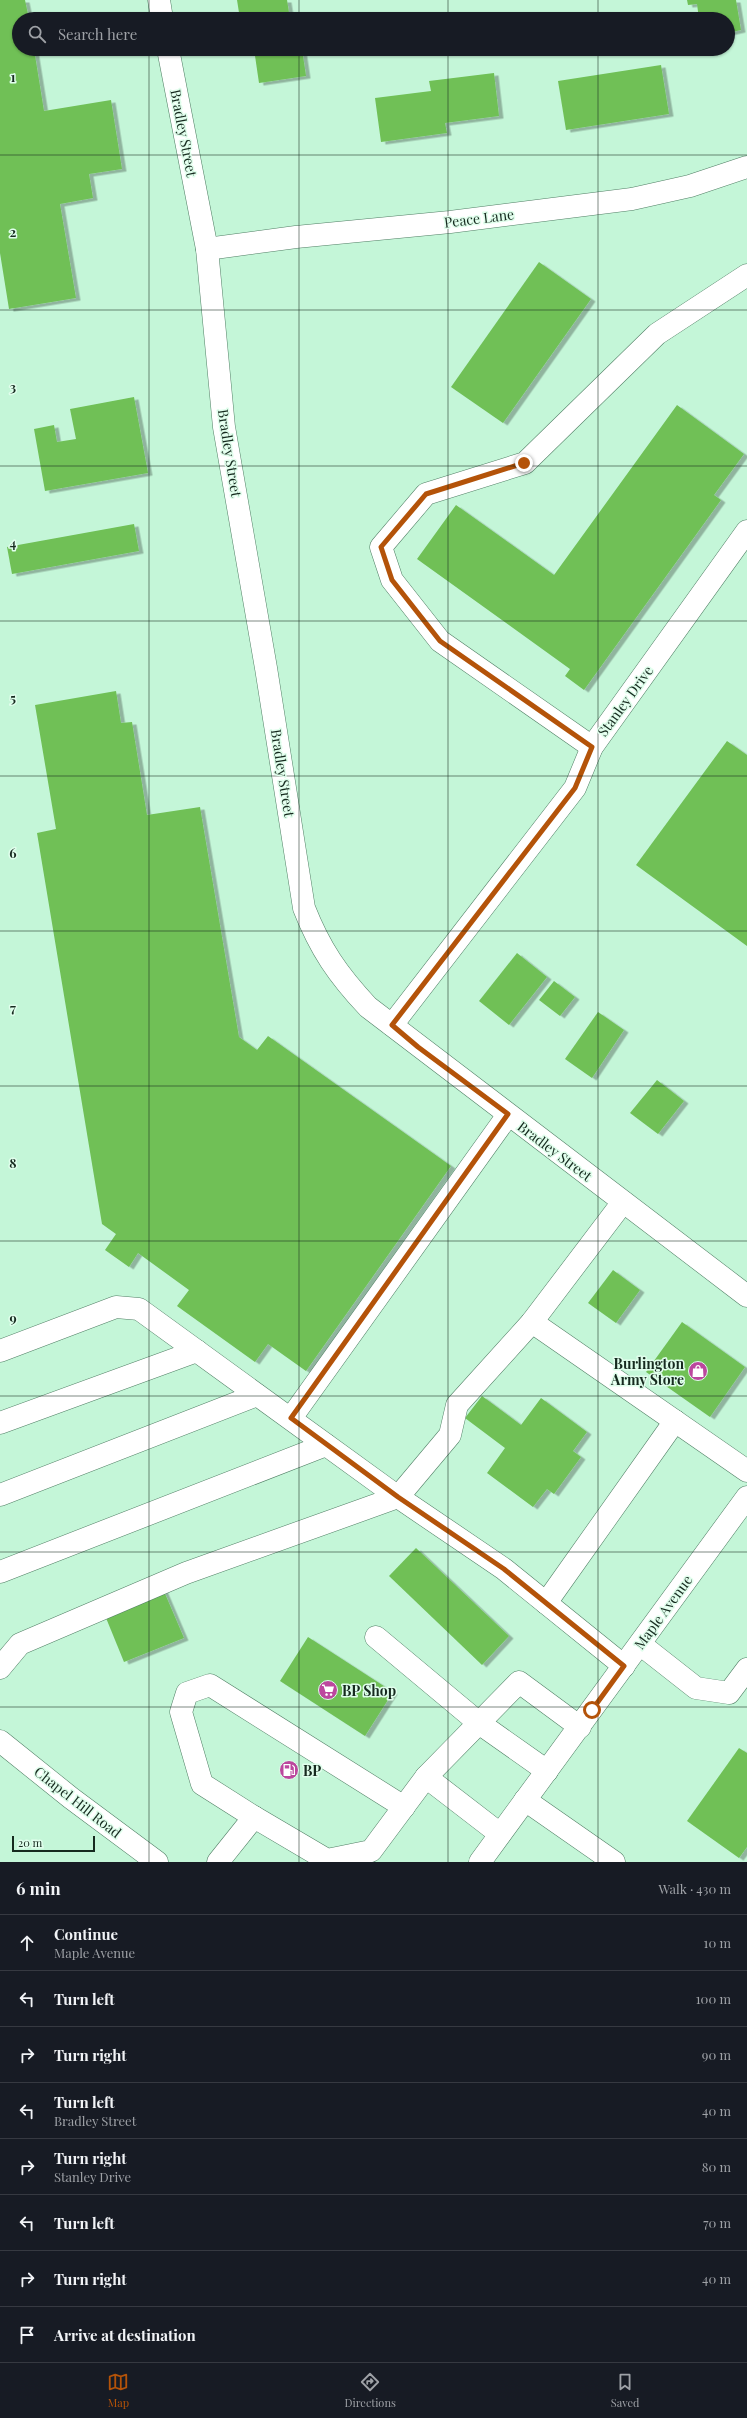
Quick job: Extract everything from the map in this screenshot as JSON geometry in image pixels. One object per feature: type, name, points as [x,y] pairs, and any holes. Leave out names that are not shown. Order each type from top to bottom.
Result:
[{"type":"street","points":[[159,0],[161,12]]},
{"type":"street","name":"Bradley Street","points":[[169,56],[207,249],[224,427],[266,668],[304,908],[313,931],[331,964],[342,980],[368,1007],[418,1047],[747,1296]]},
{"type":"street","name":"Peace Lane","points":[[207,249],[296,236],[450,222],[632,199],[690,186],[747,167]]},
{"type":"street","points":[[592,747],[440,641],[392,580],[381,547],[426,494],[524,463],[657,334],[747,275]]},
{"type":"street","name":"Stanley Drive","points":[[392,1025],[575,788],[592,747],[747,531]]},
{"type":"street","points":[[291,1418],[508,1114]]},
{"type":"street","points":[[0,1668],[20,1644],[186,1573],[398,1497],[450,1435],[457,1405],[532,1322],[622,1202]]},
{"type":"street","points":[[0,1351],[116,1307],[139,1309],[398,1497],[504,1569],[624,1666]]},
{"type":"street","points":[[532,1322],[747,1471]]},
{"type":"street","points":[[0,1423],[197,1351]]},
{"type":"street","points":[[0,1495],[257,1394]]},
{"type":"street","points":[[546,1603],[676,1421]]},
{"type":"street","points":[[0,1572],[326,1445]]},
{"type":"street","name":"Maple Avenue","points":[[480,1862],[747,1497]]},
{"type":"street","points":[[376,1637],[479,1723],[547,1772]]},
{"type":"street","points":[[640,1644],[696,1688],[729,1693],[747,1669]]},
{"type":"street","points":[[404,1807],[210,1684],[187,1693],[181,1712],[202,1784],[327,1860],[371,1852],[404,1807],[426,1777],[519,1682],[580,1727]]},
{"type":"street","name":"Chapel Hill Road","points":[[0,1741],[71,1798],[157,1862]]},
{"type":"street","points":[[426,1777],[500,1834]]},
{"type":"street","points":[[525,1800],[614,1862]]},
{"type":"street","points":[[218,1862],[254,1817]]},
{"type":"building","points":[[0,0],[25,0],[28,12],[12,12],[12,56],[35,56],[44,111],[111,100],[122,169],[89,174],[93,198],[60,204],[76,298],[9,309],[0,253]]},
{"type":"building","points":[[237,0],[287,0],[289,12],[239,12]]},
{"type":"building","points":[[687,0],[736,0],[741,30],[735,31],[735,12],[698,12],[697,4],[688,5]]},
{"type":"building","points":[[255,56],[303,56],[306,76],[259,83]]},
{"type":"building","points":[[661,65],[669,114],[566,130],[558,81]]},
{"type":"building","points":[[494,73],[499,116],[445,123],[447,133],[381,142],[375,98],[431,91],[429,81]]},
{"type":"building","points":[[539,262],[591,299],[503,423],[451,387]]},
{"type":"building","points":[[134,397],[148,473],[45,491],[34,429],[54,425],[57,442],[76,439],[70,409]]},
{"type":"building","points":[[677,405],[744,454],[714,495],[721,500],[584,690],[565,676],[570,669],[417,559],[456,505],[554,575]]},
{"type":"building","points":[[134,524],[139,551],[12,574],[7,547]]},
{"type":"building","points":[[116,691],[121,723],[132,722],[147,815],[200,807],[239,1037],[257,1050],[268,1036],[451,1166],[306,1371],[268,1344],[255,1362],[177,1306],[189,1290],[138,1253],[129,1267],[105,1250],[116,1234],[102,1224],[37,833],[56,829],[35,705]]},
{"type":"building","points":[[727,741],[747,755],[747,946],[636,865]]},
{"type":"building","points":[[517,953],[547,977],[509,1025],[479,1001]]},
{"type":"building","points":[[554,981],[575,997],[560,1016],[539,1000]]},
{"type":"building","points":[[598,1012],[624,1030],[592,1078],[565,1059]]},
{"type":"building","points":[[657,1080],[684,1101],[658,1134],[630,1113]]},
{"type":"building","points":[[613,1270],[640,1290],[616,1323],[588,1303]]},
{"type":"building","points":[[682,1322],[745,1367],[710,1417],[646,1372]]},
{"type":"building","points":[[482,1396],[521,1425],[541,1398],[587,1432],[573,1451],[581,1457],[554,1494],[547,1489],[533,1507],[487,1473],[505,1448],[465,1418]]},
{"type":"building","points":[[416,1548],[509,1636],[482,1665],[389,1576]]},
{"type":"building","points":[[163,1589],[184,1638],[124,1662],[104,1613]]},
{"type":"building","points":[[308,1637],[393,1692],[365,1736],[280,1681]]},
{"type":"building","points":[[739,1748],[747,1753],[747,1847],[739,1858],[687,1821]]},
{"type":"place","name":"Burlington Army Store","points":[[698,1371]]},
{"type":"place","name":"BP Shop","points":[[328,1690]]},
{"type":"place","name":"BP","points":[[289,1770]]},
{"type":"route","points":[[524,463],[426,494],[381,547],[392,580],[440,641],[592,747],[575,788],[392,1025],[418,1047],[508,1114],[291,1418],[398,1497],[504,1569],[624,1666],[592,1710]]}]
